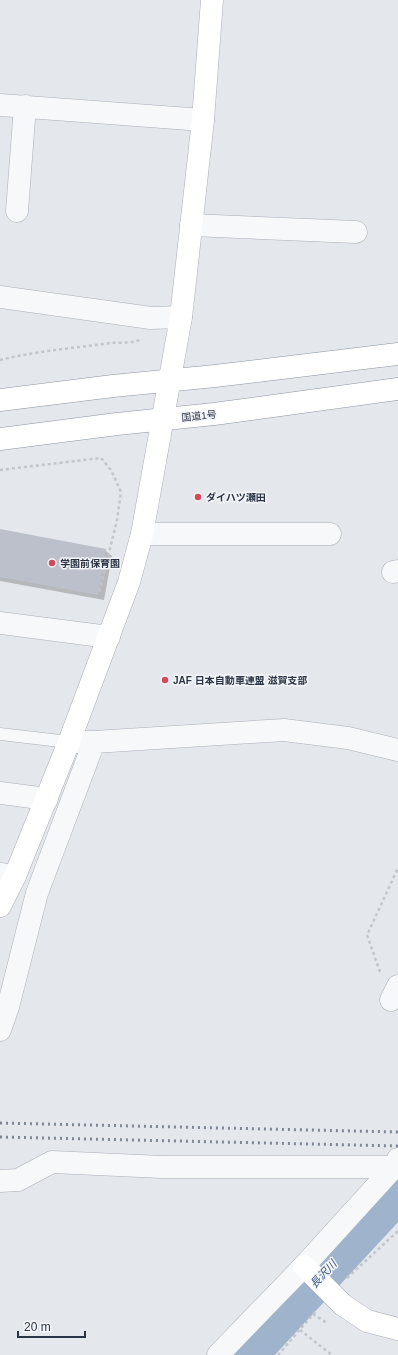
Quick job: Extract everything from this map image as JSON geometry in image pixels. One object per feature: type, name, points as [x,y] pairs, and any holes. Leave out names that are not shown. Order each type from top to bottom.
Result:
[{"type":"main road","points":[[0,906],[7,875],[47,799],[69,742],[129,582],[142,534],[181,317],[203,120],[212,0]]},
{"type":"main road","points":[[0,400],[398,354]]},
{"type":"main road","name":"国道1号","points":[[0,439],[214,414],[398,389]]},
{"type":"main road","points":[[304,1266],[343,1305],[367,1321],[398,1329]]},
{"type":"street","points":[[0,105],[203,120]]},
{"type":"street","points":[[17,211],[25,106]]},
{"type":"street","points":[[191,225],[356,232]]},
{"type":"street","points":[[0,297],[155,318],[181,317]]},
{"type":"street","points":[[142,534],[330,534]]},
{"type":"street","points":[[0,623],[109,637]]},
{"type":"street","points":[[69,742],[94,742],[284,730],[348,738],[398,750]]},
{"type":"street","points":[[0,1030],[8,1007],[37,893],[94,742]]},
{"type":"street","points":[[0,793],[47,799]]},
{"type":"street","points":[[0,1180],[18,1180],[52,1162],[162,1167],[397,1164]]},
{"type":"street","points":[[218,1355],[304,1266],[397,1164]]},
{"type":"lane","points":[[0,734],[69,742]]},
{"type":"path","points":[[0,360],[24,355],[116,342],[138,341],[151,335],[155,318]]},
{"type":"path","points":[[0,470],[101,458],[111,470],[121,492],[117,520],[98,596]]},
{"type":"path","points":[[394,993],[367,935],[398,868]]},
{"type":"path","points":[[300,1330],[332,1355]]},
{"type":"building","name":"学園前保育園","points":[[0,529],[106,549],[98,595],[0,577]]},
{"type":"waterway","name":"長沢川","points":[[248,1355],[398,1193]]},
{"type":"railway","points":[[0,1123],[398,1132]]},
{"type":"railway","points":[[0,1137],[398,1146]]},
{"type":"place","name":"ダイハツ瀬田","points":[[198,497]]},
{"type":"place","name":"学園前保育園","points":[[52,563]]},
{"type":"place","name":"JAF 日本自動車連盟 滋賀支部","points":[[165,680]]}]
